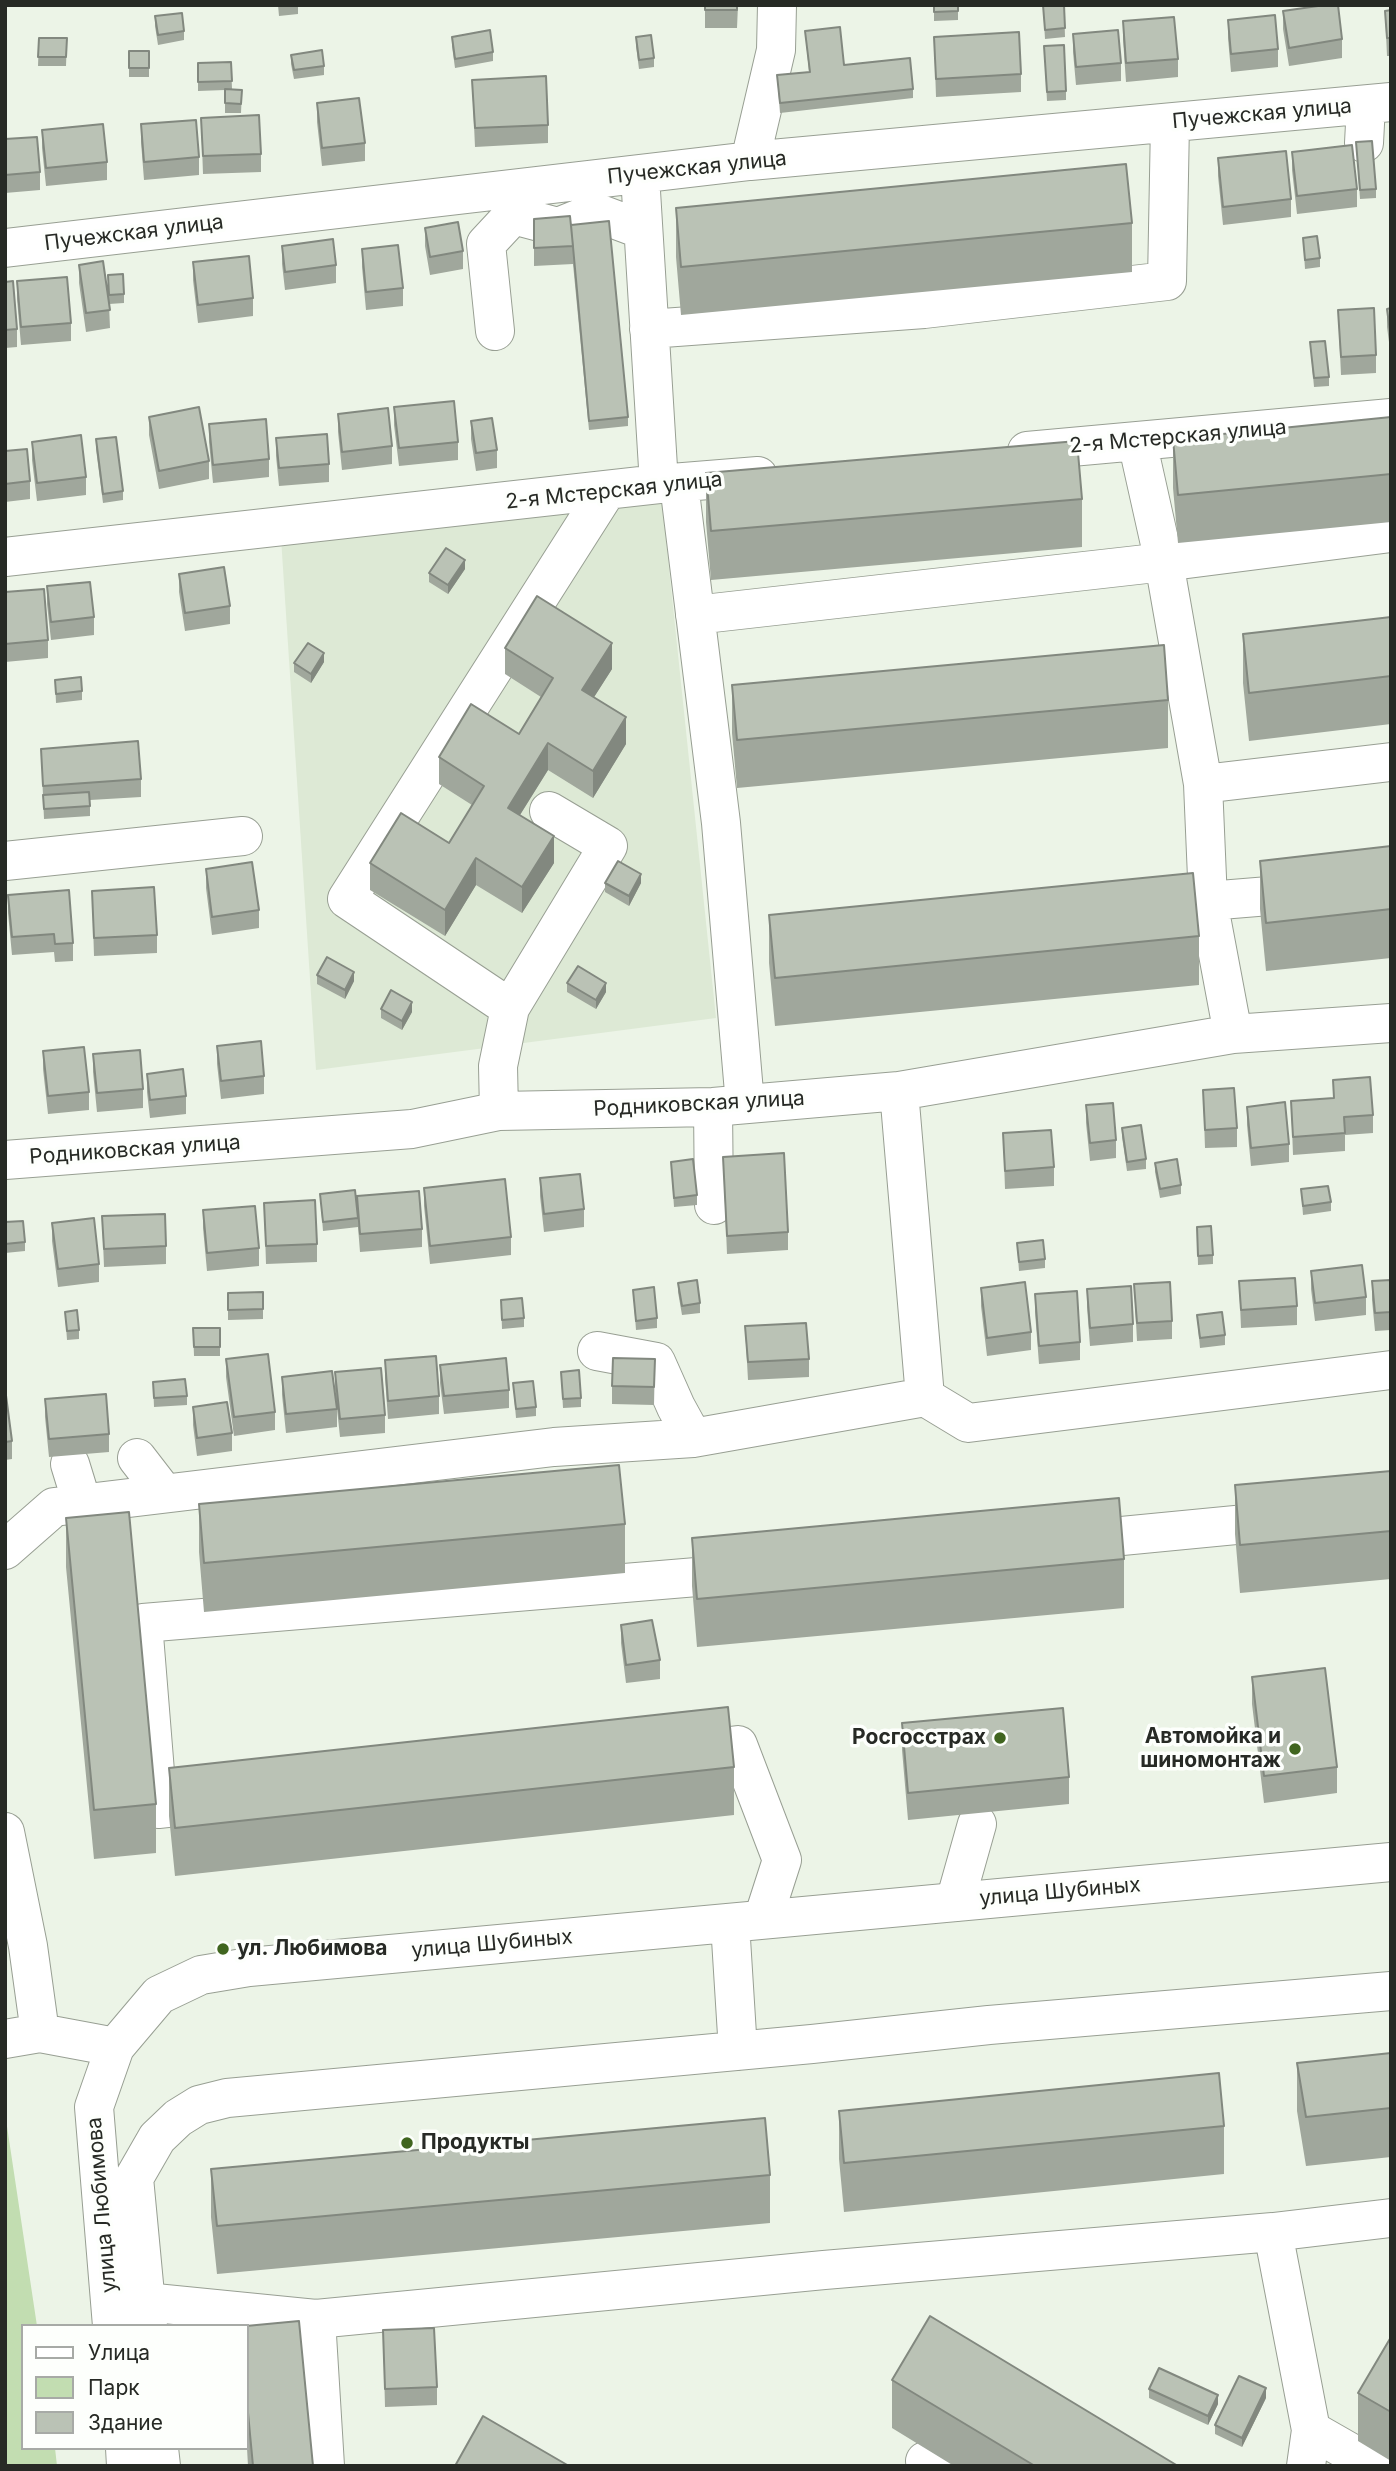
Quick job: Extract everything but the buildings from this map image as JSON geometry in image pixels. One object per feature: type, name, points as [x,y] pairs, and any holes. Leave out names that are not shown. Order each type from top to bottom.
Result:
[{"type":"street","points":[[750,162],[776,50],[777,5]]},
{"type":"street","points":[[1364,143],[1378,104]]},
{"type":"street","name":"Пучежская улица","points":[[5,248],[750,162],[1378,104]]},
{"type":"street","points":[[649,329],[924,309],[1167,281],[1170,123]]},
{"type":"street","points":[[640,175],[649,329],[669,484],[695,615],[723,723],[748,959],[714,1205]]},
{"type":"street","points":[[495,331],[486,244],[513,215],[558,227],[594,212],[643,230]]},
{"type":"street","name":"2-я Мстерская улица","points":[[998,454],[1391,418]]},
{"type":"street","points":[[1137,441],[1164,562],[1203,785],[1209,901],[1233,1034]]},
{"type":"street","name":"2-я Мстерская улица","points":[[5,557],[607,490],[799,473]]},
{"type":"street","points":[[510,1008],[347,899],[607,490]]},
{"type":"street","points":[[695,615],[1164,562],[1391,533]]},
{"type":"street","points":[[1144,684],[1185,681]]},
{"type":"street","points":[[1203,785],[1391,762]]},
{"type":"street","points":[[499,1111],[498,1066],[510,1008],[608,846],[549,811]]},
{"type":"street","points":[[5,861],[243,836]]},
{"type":"street","points":[[1114,913],[1209,901],[1391,886]]},
{"type":"street","name":"Родниковская улица","points":[[5,1160],[412,1129],[499,1111],[729,1106],[900,1091],[1233,1034],[1391,1023]]},
{"type":"street","points":[[900,1091],[925,1396]]},
{"type":"street","points":[[597,1351],[651,1349],[693,1438]]},
{"type":"street","points":[[5,1550],[54,1507],[164,1493],[580,1429],[693,1438],[925,1396],[968,1423],[1391,1370]]},
{"type":"street","points":[[137,1458],[164,1493]]},
{"type":"street","points":[[70,1464],[82,1503]]},
{"type":"street","points":[[1032,1545],[1391,1510]]},
{"type":"street","points":[[254,1798],[158,1808],[143,1623],[784,1569]]},
{"type":"street","points":[[641,1756],[738,1745],[782,1860],[747,1921],[738,2051],[989,2025],[1391,1991]]},
{"type":"street","points":[[955,1902],[977,1824]]},
{"type":"street","points":[[5,1832],[28,1946],[22,2036],[115,2047]]},
{"type":"street","name":"улица Шубиных","points":[[115,2047],[159,1995],[201,1975],[261,1965],[1391,1862]]},
{"type":"street","name":"улица Любимова","points":[[112,2324],[94,2107],[115,2047]]},
{"type":"street","name":"улица Любимова","points":[[146,2314],[134,2178],[157,2138],[178,2118],[199,2105],[227,2098],[738,2051]]},
{"type":"street","points":[[146,2314],[316,2319],[810,2271],[1273,2232],[1391,2218]]},
{"type":"street","points":[[1273,2232],[1308,2448],[1374,2466]]},
{"type":"street","points":[[316,2319],[325,2466]]},
{"type":"shaded area","points":[[662,501],[716,1018],[316,1070],[281,538]]},
{"type":"green space","points":[[5,2113],[37,2324],[21,2324],[21,2450],[55,2450],[57,2466],[5,2466]]},
{"type":"place","name":"Росгосстрах","points":[[1000,1738]]},
{"type":"place","name":"Автомойка и шиномонтаж","points":[[1295,1749]]},
{"type":"place","name":"ул. Любимова","points":[[223,1949]]},
{"type":"place","name":"Продукты","points":[[407,2143]]}]
